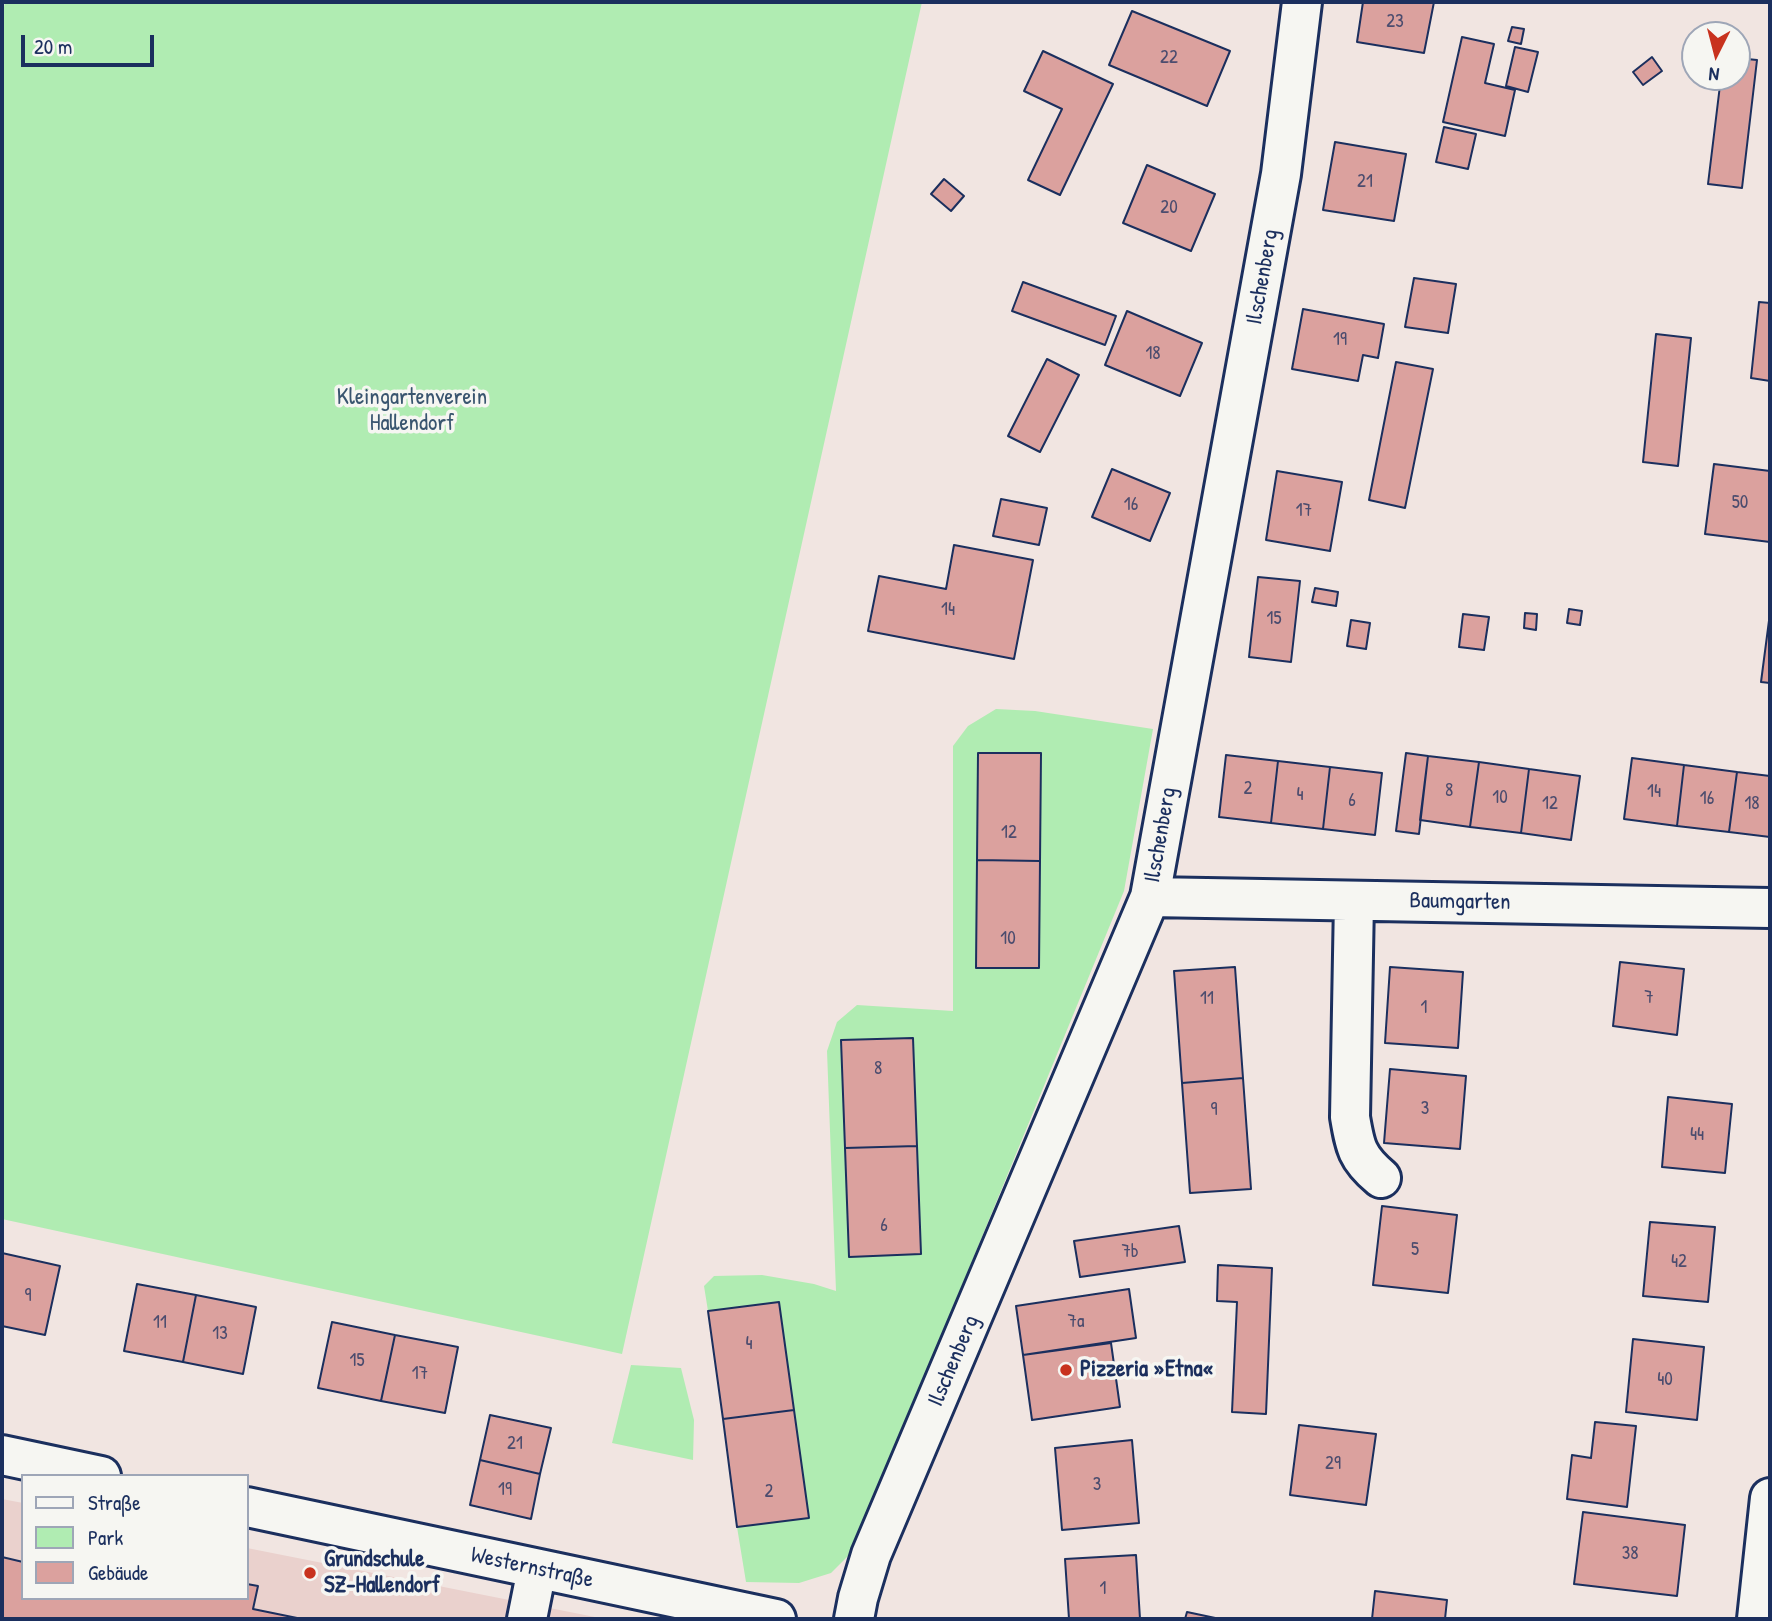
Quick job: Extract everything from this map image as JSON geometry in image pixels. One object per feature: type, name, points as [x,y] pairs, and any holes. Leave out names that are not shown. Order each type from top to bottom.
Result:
[{"type":"street","name":"Ilschenberg","points":[[854,1619],[871,1555],[1150,897],[1281,174],[1302,2]]},
{"type":"street","name":"Baumgarten","points":[[1150,897],[1770,908]]},
{"type":"street","points":[[1354,901],[1350,1117],[1355,1146],[1366,1165],[1381,1178]]},
{"type":"street","points":[[2,1455],[92,1474]]},
{"type":"street","points":[[1757,1619],[1770,1498]]},
{"type":"street","name":"Westernstraße","points":[[248,1507],[776,1619]]},
{"type":"street","points":[[527,1619],[537,1569]]},
{"type":"shaded area","name":"Grundschule SZ-Hallendorf","points":[[2,1499],[21,1503],[21,1600],[248,1600],[248,1548],[605,1619],[2,1619]]},
{"type":"green space","name":"Kleingartenverein Hallendorf","points":[[5,2],[922,2],[622,1354],[2,1219],[2,18]]},
{"type":"green space","points":[[996,709],[1035,711],[1153,729],[1124,891],[853,1551],[831,1573],[799,1583],[746,1582],[737,1527],[809,1517],[779,1302],[708,1311],[704,1286],[714,1276],[762,1275],[814,1284],[836,1291],[827,1051],[837,1022],[857,1005],[953,1011],[953,746],[968,726]]},
{"type":"green space","points":[[631,1365],[681,1368],[694,1420],[693,1460],[612,1443]]},
{"type":"building","points":[[1363,2],[1434,2],[1424,53],[1357,42]]},
{"type":"building","points":[[1132,11],[1230,51],[1207,106],[1109,65]]},
{"type":"building","points":[[1512,27],[1524,29],[1521,44],[1508,41]]},
{"type":"building","points":[[1462,37],[1494,44],[1485,83],[1515,90],[1505,136],[1443,122]]},
{"type":"building","points":[[1515,47],[1538,52],[1528,92],[1506,86]]},
{"type":"building","points":[[1043,51],[1113,84],[1060,195],[1028,180],[1062,109],[1024,91]]},
{"type":"building","points":[[1652,57],[1662,71],[1643,85],[1633,72]]},
{"type":"building","points":[[1751,59],[1757,60],[1742,188],[1708,184],[1719,91],[1751,91]]},
{"type":"building","points":[[1444,127],[1476,134],[1468,169],[1436,162]]},
{"type":"building","points":[[1335,142],[1406,154],[1394,221],[1323,210]]},
{"type":"building","points":[[1147,165],[1215,194],[1191,251],[1123,223]]},
{"type":"building","points":[[944,179],[964,196],[951,211],[931,194]]},
{"type":"building","points":[[1414,278],[1456,284],[1448,333],[1405,327]]},
{"type":"building","points":[[1023,282],[1116,316],[1105,345],[1012,311]]},
{"type":"building","points":[[1759,302],[1770,303],[1770,381],[1751,378]]},
{"type":"building","points":[[1303,309],[1384,324],[1378,358],[1363,355],[1358,381],[1292,369]]},
{"type":"building","points":[[1127,311],[1202,343],[1180,396],[1105,365]]},
{"type":"building","points":[[1656,334],[1691,338],[1678,466],[1643,462]]},
{"type":"building","points":[[1047,359],[1079,375],[1040,452],[1008,436]]},
{"type":"building","points":[[1396,362],[1433,369],[1405,508],[1369,500]]},
{"type":"building","points":[[1714,464],[1770,471],[1770,542],[1705,534]]},
{"type":"building","points":[[1112,469],[1170,493],[1150,541],[1092,517]]},
{"type":"building","points":[[1277,471],[1342,482],[1330,551],[1266,540]]},
{"type":"building","points":[[1001,499],[1047,508],[1039,545],[993,536]]},
{"type":"building","points":[[954,545],[1033,560],[1014,659],[868,631],[879,576],[946,589]]},
{"type":"building","points":[[1258,577],[1300,581],[1291,662],[1249,657]]},
{"type":"building","points":[[1315,588],[1338,592],[1336,606],[1312,602]]},
{"type":"building","points":[[1569,609],[1582,611],[1580,625],[1567,623]]},
{"type":"building","points":[[1525,613],[1537,614],[1536,630],[1524,628]]},
{"type":"building","points":[[1770,613],[1770,683],[1761,682]]},
{"type":"building","points":[[1463,614],[1489,617],[1484,650],[1459,647]]},
{"type":"building","points":[[1351,620],[1370,623],[1366,649],[1347,646]]},
{"type":"building","points":[[978,753],[1041,753],[1040,861],[977,860]]},
{"type":"building","points":[[1406,753],[1428,756],[1419,834],[1396,831]]},
{"type":"building","points":[[1226,755],[1278,761],[1271,823],[1219,817]]},
{"type":"building","points":[[1428,756],[1479,762],[1470,827],[1420,820]]},
{"type":"building","points":[[1632,758],[1684,765],[1677,826],[1624,819]]},
{"type":"building","points":[[1278,761],[1330,767],[1323,829],[1271,823]]},
{"type":"building","points":[[1479,762],[1529,769],[1521,833],[1470,827]]},
{"type":"building","points":[[1684,765],[1737,772],[1729,832],[1677,826]]},
{"type":"building","points":[[1330,767],[1382,773],[1375,835],[1323,829]]},
{"type":"building","points":[[1529,769],[1580,776],[1571,840],[1521,833]]},
{"type":"building","points":[[1737,772],[1770,776],[1770,837],[1729,832]]},
{"type":"building","points":[[977,860],[1040,861],[1039,968],[976,968]]},
{"type":"building","points":[[1620,962],[1684,969],[1677,1035],[1613,1026]]},
{"type":"building","points":[[1235,967],[1243,1078],[1182,1083],[1174,971]]},
{"type":"building","points":[[1390,967],[1463,972],[1458,1048],[1385,1043]]},
{"type":"building","points":[[913,1038],[917,1146],[845,1148],[841,1040]]},
{"type":"building","points":[[1390,1069],[1466,1076],[1460,1149],[1384,1143]]},
{"type":"building","points":[[1243,1078],[1251,1189],[1190,1193],[1182,1083]]},
{"type":"building","points":[[1668,1097],[1732,1104],[1725,1173],[1662,1167]]},
{"type":"building","points":[[917,1146],[921,1254],[849,1257],[845,1148]]},
{"type":"building","points":[[1382,1206],[1457,1215],[1448,1293],[1373,1285]]},
{"type":"building","points":[[1650,1222],[1715,1227],[1708,1302],[1643,1296]]},
{"type":"building","points":[[1179,1226],[1185,1262],[1080,1277],[1074,1241]]},
{"type":"building","points":[[2,1253],[60,1266],[45,1335],[2,1326]]},
{"type":"building","points":[[1218,1265],[1272,1268],[1266,1414],[1232,1412],[1237,1302],[1217,1301]]},
{"type":"building","points":[[137,1284],[196,1295],[183,1362],[124,1351]]},
{"type":"building","points":[[1129,1289],[1136,1338],[1023,1355],[1016,1306]]},
{"type":"building","points":[[196,1295],[256,1307],[243,1374],[183,1362]]},
{"type":"building","points":[[779,1302],[794,1410],[723,1419],[708,1311]]},
{"type":"building","points":[[332,1322],[395,1335],[381,1401],[318,1388]]},
{"type":"building","points":[[395,1335],[458,1347],[445,1413],[381,1401]]},
{"type":"building","points":[[1633,1339],[1704,1347],[1697,1420],[1626,1412]]},
{"type":"building","points":[[1111,1343],[1120,1407],[1032,1420],[1023,1355]]},
{"type":"building","points":[[794,1410],[809,1518],[737,1527],[723,1419]]},
{"type":"building","points":[[490,1415],[551,1428],[540,1474],[480,1460]]},
{"type":"building","points":[[1595,1422],[1636,1426],[1627,1507],[1567,1499],[1572,1455],[1591,1458]]},
{"type":"building","points":[[1299,1425],[1376,1434],[1366,1505],[1290,1495]]},
{"type":"building","points":[[1132,1440],[1139,1523],[1062,1530],[1055,1448]]},
{"type":"building","points":[[480,1460],[540,1474],[531,1519],[470,1505]]},
{"type":"building","points":[[1583,1512],[1685,1525],[1677,1596],[1574,1584]]},
{"type":"building","points":[[1136,1555],[1140,1619],[1069,1619],[1065,1559]]},
{"type":"building","points":[[2,1557],[21,1562],[21,1600],[248,1600],[248,1584],[258,1586],[253,1609],[302,1619],[2,1619]]},
{"type":"building","points":[[1375,1591],[1447,1600],[1445,1619],[1372,1619]]},
{"type":"building","points":[[1187,1612],[1220,1619],[1185,1619]]},
{"type":"place","name":"Pizzeria »Etna«","points":[[1066,1370]]},
{"type":"place","name":"Grundschule SZ-Hallendorf","points":[[310,1573]]}]
